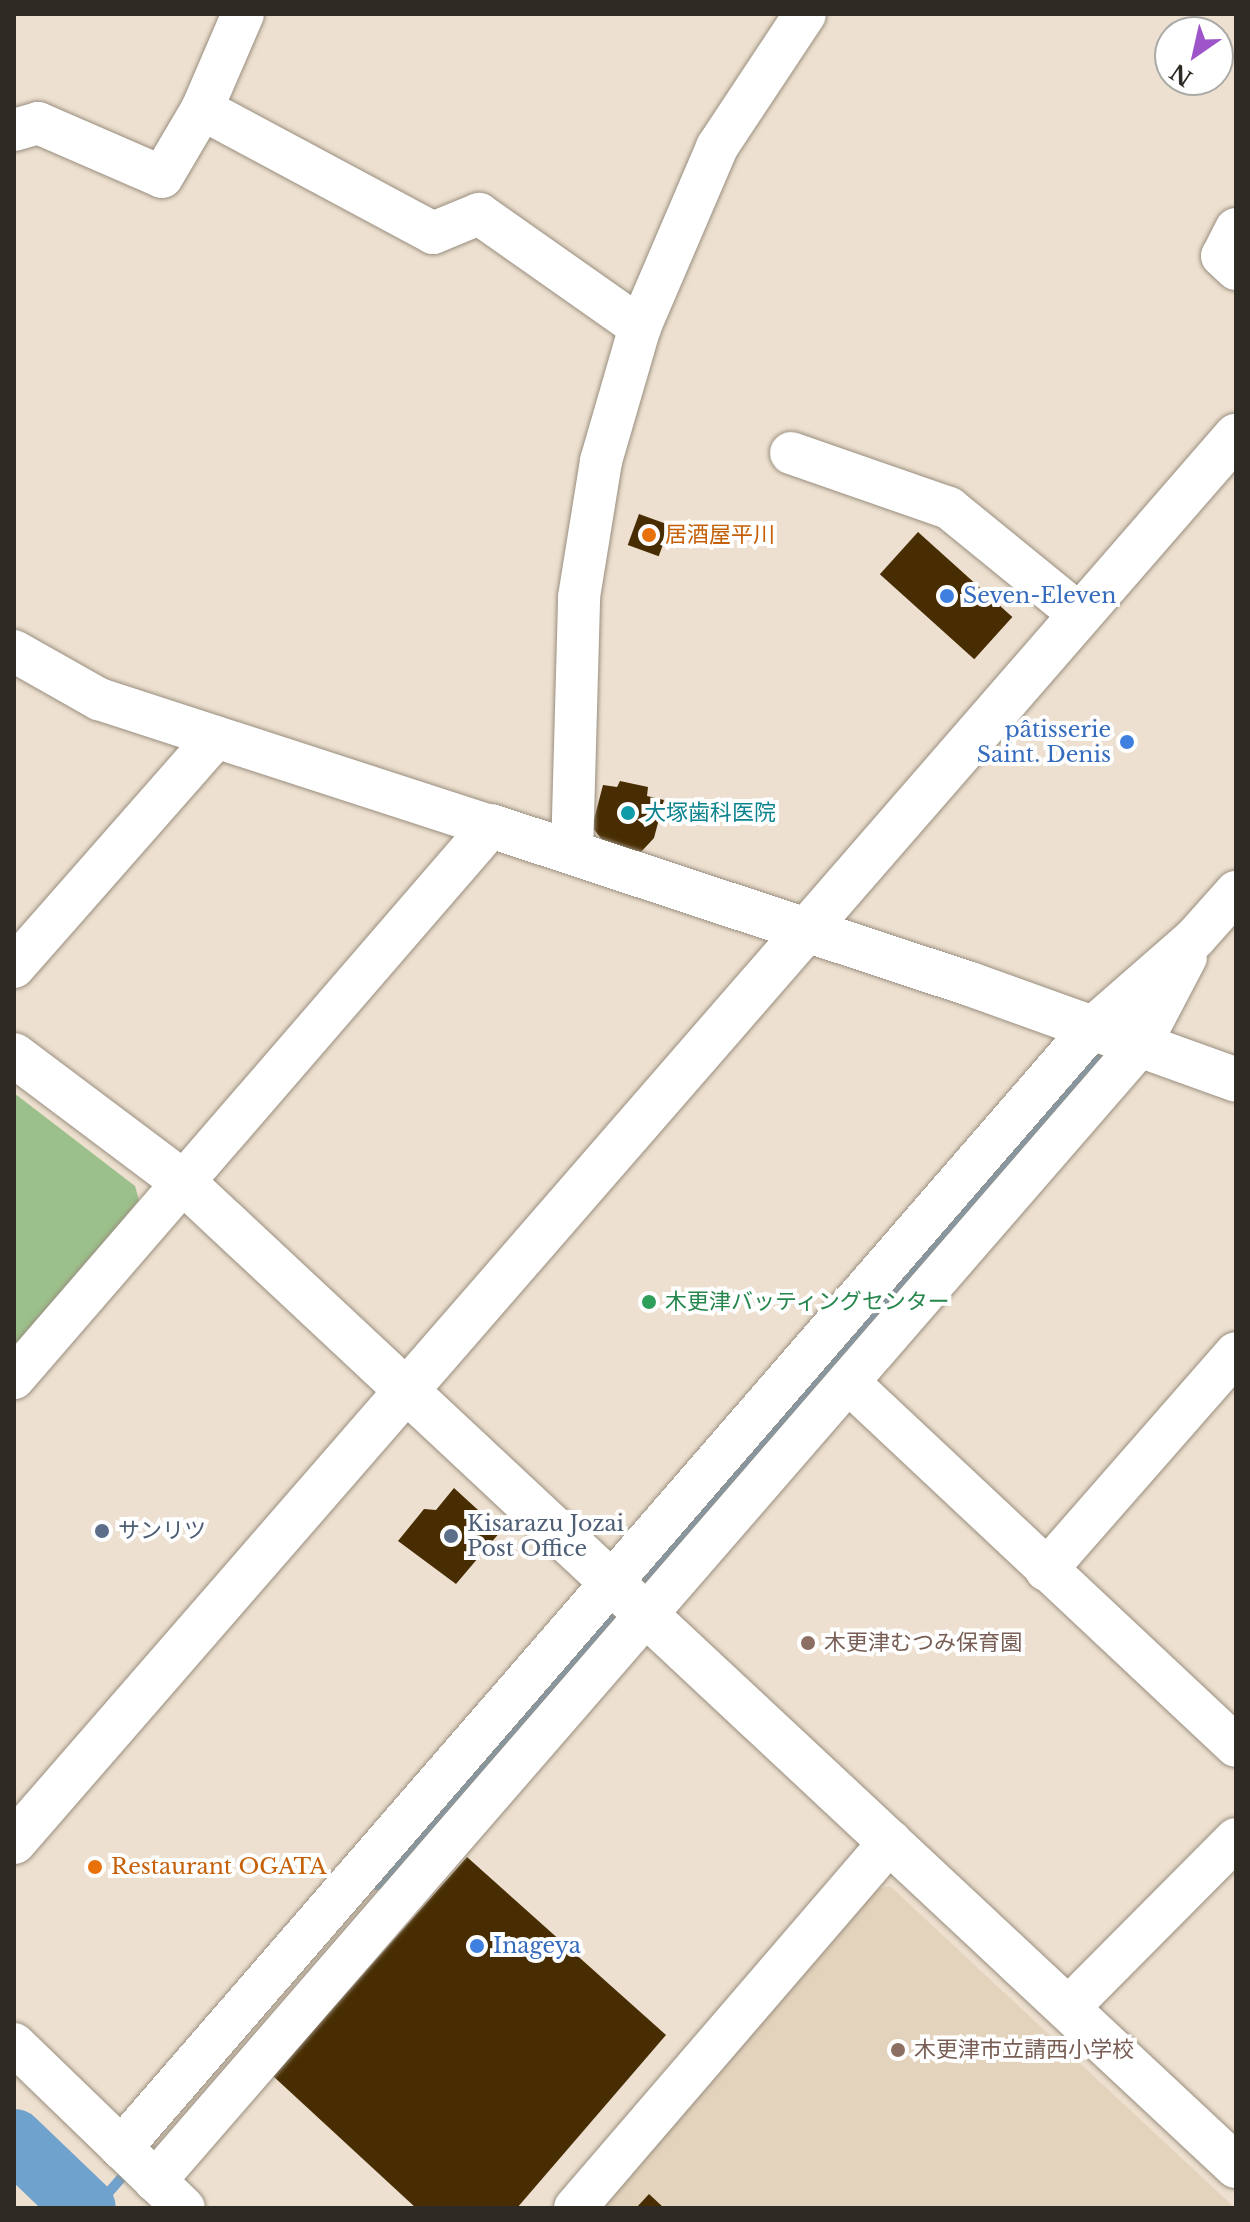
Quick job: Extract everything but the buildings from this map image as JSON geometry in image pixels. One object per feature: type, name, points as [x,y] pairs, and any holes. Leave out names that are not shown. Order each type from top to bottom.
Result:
[{"type":"street","points":[[14,130],[38,123],[162,177],[202,109],[243,14]]},
{"type":"street","points":[[572,853],[579,597],[601,461],[640,327],[717,147],[805,14]]},
{"type":"street","points":[[202,109],[433,233],[479,214],[640,327]]},
{"type":"street","points":[[1236,229],[1222,256],[1236,269]]},
{"type":"street","points":[[14,1842],[1236,436]]},
{"type":"street","points":[[791,453],[949,508],[1080,615]]},
{"type":"street","points":[[14,651],[99,699],[806,930],[1236,1080]]},
{"type":"street","points":[[14,967],[216,737]]},
{"type":"street","points":[[14,1378],[491,826]]},
{"type":"street","points":[[14,2044],[147,2173],[631,1598],[1092,1028],[1195,938],[1236,892]]},
{"type":"street","points":[[631,1598],[848,1382],[1140,1045],[1195,938]]},
{"type":"street","points":[[14,1055],[182,1181],[1236,2166]]},
{"type":"street","points":[[1046,1570],[1236,1353]]},
{"type":"street","points":[[848,1382],[1236,1746]]},
{"type":"street","points":[[1068,2008],[1236,1839]]},
{"type":"street","points":[[575,2208],[891,1841]]},
{"type":"shaded area","name":"木更津市立請西小学校","points":[[890,1886],[1235,2208],[592,2208],[871,1891]]},
{"type":"green space","points":[[14,1093],[135,1186],[139,1200],[14,1352]]},
{"type":"waterway","points":[[635,1589],[1100,1053]]},
{"type":"waterway","points":[[377,1885],[621,1604]]},
{"type":"waterway","points":[[14,2140],[85,2208]]},
{"type":"waterway","points":[[95,2208],[130,2168]]},
{"type":"place","name":"居酒屋平川","points":[[649,535]]},
{"type":"place","name":"Seven-Eleven","points":[[947,596]]},
{"type":"place","name":"pâtisserie Saint. Denis","points":[[1127,742]]},
{"type":"place","name":"大塚歯科医院","points":[[628,813]]},
{"type":"place","name":"木更津バッティングセンター","points":[[649,1302]]},
{"type":"place","name":"サンリツ","points":[[102,1531]]},
{"type":"place","name":"Kisarazu Jozai Post Office","points":[[451,1536]]},
{"type":"place","name":"木更津むつみ保育園","points":[[808,1643]]},
{"type":"place","name":"Restaurant OGATA","points":[[95,1867]]},
{"type":"place","name":"Inageya","points":[[477,1946]]},
{"type":"place","name":"木更津市立請西小学校","points":[[898,2050]]}]
